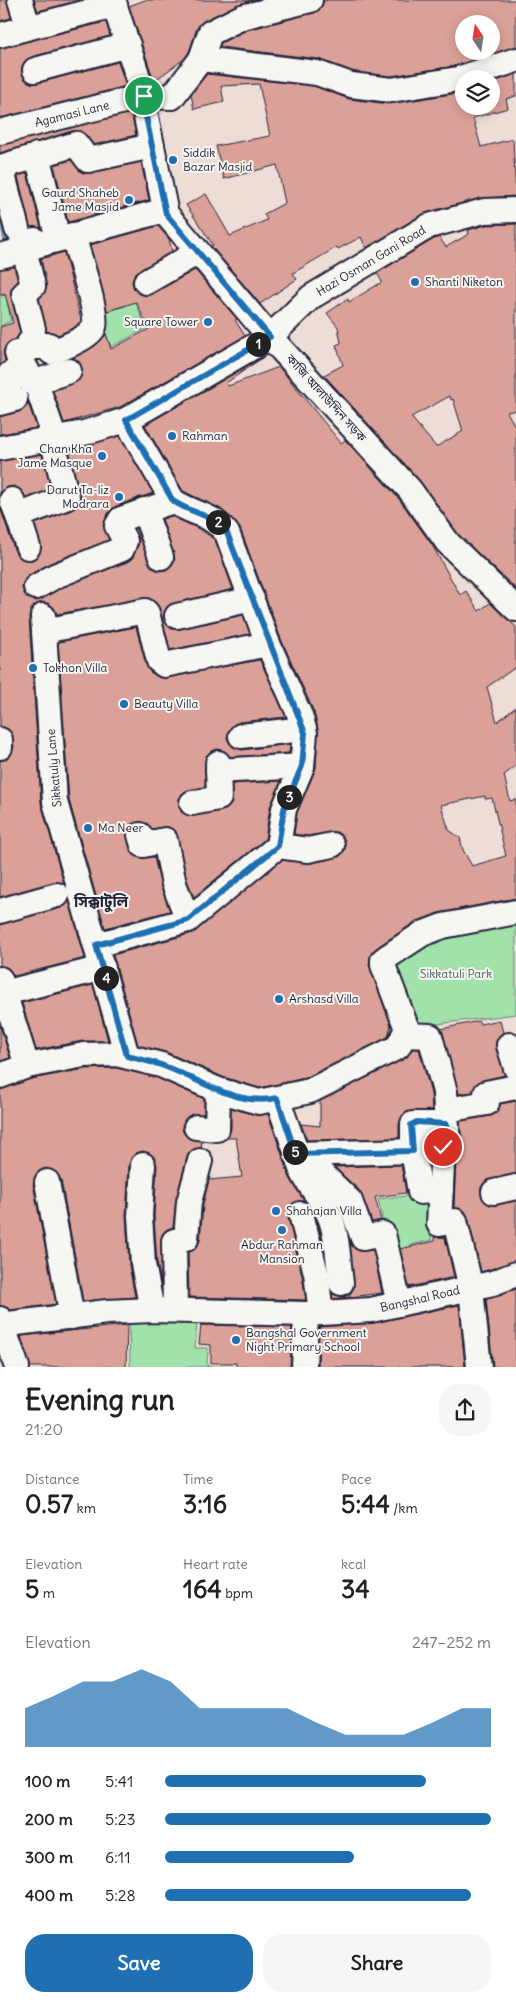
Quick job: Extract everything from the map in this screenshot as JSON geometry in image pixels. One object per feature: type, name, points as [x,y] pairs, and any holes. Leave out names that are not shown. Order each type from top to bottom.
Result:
[{"type":"street","points":[[20,0],[28,26]]},
{"type":"street","points":[[310,0],[242,17],[210,33],[201,59],[317,73],[351,85],[391,90],[458,78],[516,60]]},
{"type":"street","points":[[0,35],[114,2]]},
{"type":"street","name":"কাজি আলাউদ্দিন সড়ক","points":[[114,2],[144,96],[144,107],[165,210],[270,337],[410,490],[448,543],[516,609]]},
{"type":"street","points":[[35,70],[128,45]]},
{"type":"street","name":"Agamasi Lane","points":[[1,126],[144,96],[172,97],[201,59]]},
{"type":"street","points":[[58,237],[24,242],[16,252],[5,255],[1,167],[76,144],[88,160],[152,146]]},
{"type":"street","points":[[28,547],[15,508],[67,497],[53,439],[29,377],[17,353],[30,349],[28,343],[37,341],[39,347],[49,345],[51,352],[64,348],[91,332],[95,325],[94,311],[58,237],[37,155]]},
{"type":"street","points":[[33,329],[24,294],[33,286],[24,249],[58,237],[165,210]]},
{"type":"street","name":"Hazi Osman Gani Road","points":[[0,448],[84,433],[126,420],[270,337],[311,298],[429,226],[484,211],[516,210]]},
{"type":"street","points":[[146,282],[198,252]]},
{"type":"street","points":[[5,395],[12,380],[10,374],[29,377],[69,371]]},
{"type":"street","points":[[96,945],[188,920],[278,846],[284,809],[302,766],[304,729],[268,644],[227,533],[217,521],[186,510],[173,501],[126,420]]},
{"type":"street","points":[[36,588],[55,576],[122,549],[125,541],[118,522],[144,510],[173,501]]},
{"type":"street","points":[[144,510],[161,557]]},
{"type":"street","points":[[177,616],[252,599]]},
{"type":"street","name":"Sikkatuly Lane","points":[[127,1056],[55,802],[44,624],[145,611],[147,612],[159,661],[164,665],[268,644]]},
{"type":"street","points":[[241,736],[304,729]]},
{"type":"street","points":[[0,740],[0,747]]},
{"type":"street","points":[[192,802],[219,798],[218,767],[302,766]]},
{"type":"street","points":[[140,835],[143,845],[165,840],[174,884],[188,920]]},
{"type":"street","points":[[278,846],[317,850],[332,845]]},
{"type":"street","points":[[0,911],[58,895]]},
{"type":"street","points":[[0,1076],[27,1066],[84,1055],[127,1056],[161,1065],[218,1090],[260,1102],[310,1092],[398,1047],[407,1029],[383,960],[422,934],[465,920],[516,912]]},
{"type":"street","points":[[27,1066],[2,986],[103,968]]},
{"type":"street","points":[[404,1035],[430,1036],[445,1092],[448,1146],[443,1147],[440,1224],[455,1221],[471,1288],[479,1367]]},
{"type":"street","points":[[509,1045],[516,1068]]},
{"type":"street","points":[[441,1190],[420,1192],[413,1151],[413,1124],[446,1117],[487,1102],[486,1093],[516,1087]]},
{"type":"street","points":[[196,1127],[217,1129],[218,1090]]},
{"type":"street","points":[[277,1098],[304,1177],[313,1187],[330,1217],[335,1236],[342,1283]]},
{"type":"street","points":[[297,1156],[413,1151]]},
{"type":"street","points":[[297,1156],[315,1166],[350,1201],[363,1238],[383,1234],[400,1304]]},
{"type":"street","points":[[163,1309],[174,1241],[186,1239],[189,1202],[200,1162]]},
{"type":"street","points":[[143,1165],[140,1216],[142,1264],[163,1309]]},
{"type":"street","points":[[47,1182],[72,1317]]},
{"type":"street","points":[[301,1214],[316,1273],[314,1314],[304,1367]]},
{"type":"street","name":"Bangshal Road","points":[[1,1323],[163,1309],[314,1314],[371,1310],[471,1288],[516,1274]]},
{"type":"street","points":[[1,1323],[17,1367]]},
{"type":"green space","points":[[164,253],[169,268],[146,290],[143,301],[137,308],[147,328],[111,347],[98,314],[126,306],[126,278]]},
{"type":"green space","points":[[6,295],[11,321],[0,326],[0,296]]},
{"type":"green space","name":"Sikkatuli Park","points":[[516,919],[516,1014],[414,1027],[392,960],[420,941]]},
{"type":"green space","points":[[437,1193],[428,1227],[432,1240],[411,1245],[412,1250],[391,1254],[378,1199]]},
{"type":"green space","points":[[197,1321],[195,1348],[208,1348],[207,1366],[232,1367],[130,1367],[129,1323]]},
{"type":"building","points":[[0,0],[7,0],[11,18],[0,21]]},
{"type":"building","points":[[34,0],[80,0],[38,11]]},
{"type":"building","points":[[145,0],[253,0],[236,5],[203,21],[197,28],[189,52],[184,59],[154,81],[129,6]]},
{"type":"building","points":[[329,0],[516,0],[516,47],[500,52],[500,15],[455,15],[455,60],[474,60],[455,66],[391,76],[354,72],[319,59],[220,47],[221,43],[247,30],[320,10],[323,1]]},
{"type":"building","points":[[106,22],[110,36],[31,57],[22,66],[22,74],[31,83],[38,83],[118,62],[126,86],[0,118],[0,48]]},
{"type":"building","points":[[207,74],[314,86],[349,99],[389,104],[455,93],[455,115],[484,115],[473,118],[481,147],[513,139],[516,196],[481,198],[425,213],[366,248],[361,237],[338,249],[337,247],[293,273],[297,279],[260,304],[211,246],[213,245],[186,205],[206,194],[230,236],[267,220],[264,214],[285,203],[277,165],[224,179],[216,146],[270,136],[259,84],[221,86],[224,102],[194,109],[191,94]]},
{"type":"building","points":[[516,74],[516,96],[506,99],[508,108],[500,110],[500,80]]},
{"type":"building","points":[[131,113],[136,135],[94,145],[81,131],[73,131],[0,153],[0,145]]},
{"type":"building","points":[[71,160],[83,173],[141,162],[149,200],[68,222],[54,165]]},
{"type":"building","points":[[27,173],[41,228],[30,227],[18,176]]},
{"type":"building","points":[[516,224],[516,410],[507,412],[516,428],[516,589],[458,534],[420,481],[324,375],[343,365],[336,345],[341,343],[338,327],[327,313],[348,299],[349,302],[382,282],[377,273],[434,239],[439,237],[446,247],[469,234],[468,230],[486,225]],"holes":[[[450,396],[451,400],[453,399],[463,431],[436,447],[411,417]]]},
{"type":"building","points":[[158,226],[169,239],[172,251],[134,275],[132,282],[134,289],[146,296],[195,270],[237,319],[235,320],[245,336],[120,407],[64,423],[53,391],[79,380],[82,367],[73,358],[95,346],[106,334],[111,349],[149,329],[136,302],[107,311],[90,245]]},
{"type":"building","points":[[64,252],[81,320],[75,327],[58,335],[46,331],[39,299],[46,291],[41,259]]},
{"type":"building","points":[[14,267],[18,281],[11,290],[11,297],[20,333],[16,339],[7,344],[4,350],[5,362],[0,365],[0,327],[13,323],[5,294],[0,295],[0,269]]},
{"type":"building","points":[[265,356],[226,383],[228,386],[279,367],[341,443],[345,440],[399,499],[432,545],[460,595],[466,591],[479,611],[490,603],[516,627],[516,667],[487,687],[497,722],[516,707],[516,766],[504,775],[510,801],[516,799],[516,898],[438,913],[415,922],[379,946],[371,954],[369,965],[391,1025],[388,1037],[305,1078],[260,1088],[223,1077],[166,1052],[138,1045],[113,955],[193,933],[282,860],[311,863],[341,855],[345,849],[343,836],[336,832],[307,836],[294,834],[297,813],[316,768],[318,729],[314,712],[281,639],[240,528],[221,509],[183,491],[145,425]],"holes":[[[485,796],[485,799],[492,798],[506,856],[472,866],[463,850],[460,838],[449,830],[441,805]]]},
{"type":"building","points":[[28,403],[37,428],[0,434],[0,416],[19,412]]},
{"type":"building","points":[[120,436],[153,493],[116,506],[109,512],[103,525],[109,540],[50,563],[29,575],[22,587],[24,594],[36,601],[61,588],[127,562],[132,558],[138,545],[139,540],[134,529],[136,528],[152,567],[159,571],[166,570],[175,559],[162,519],[171,516],[201,530],[215,540],[233,589],[168,606],[164,612],[167,625],[172,629],[180,629],[243,615],[250,634],[170,650],[160,610],[149,598],[57,614],[49,604],[42,602],[35,605],[29,617],[41,803],[64,884],[53,882],[0,897],[0,761],[7,759],[14,747],[12,733],[0,726],[0,507],[15,552],[25,560],[33,560],[38,556],[41,549],[35,524],[72,510],[80,501],[69,450]]},
{"type":"building","points":[[42,454],[51,489],[26,498],[21,490],[14,486],[7,487],[0,494],[0,461]]},
{"type":"building","points":[[136,627],[146,665],[150,672],[160,678],[260,660],[286,717],[239,722],[229,730],[227,738],[230,744],[242,750],[290,744],[289,753],[230,757],[225,751],[218,749],[211,751],[206,756],[205,787],[189,790],[183,793],[179,799],[181,812],[188,816],[227,809],[232,803],[232,784],[281,781],[270,807],[265,839],[194,897],[187,880],[176,831],[169,827],[152,829],[143,822],[130,825],[127,832],[130,849],[139,858],[154,857],[161,887],[170,911],[105,928],[69,800],[58,642]]},
{"type":"building","points":[[69,901],[85,958],[14,976],[9,969],[0,966],[0,924],[61,908]]},
{"type":"building","points":[[93,985],[108,1041],[82,1041],[36,1050],[22,1003]]},
{"type":"building","points":[[500,1020],[503,1033],[496,1041],[496,1049],[505,1075],[483,1080],[477,1083],[473,1092],[459,1094],[441,1029],[479,1021],[480,1024]]},
{"type":"building","points":[[0,1025],[10,1058],[0,1061]]},
{"type":"building","points":[[412,1049],[419,1049],[431,1094],[432,1110],[406,1112],[399,1124],[399,1138],[307,1140],[301,1124],[320,1126],[320,1101],[404,1059]]},
{"type":"building","points":[[116,1068],[157,1078],[204,1099],[204,1114],[190,1115],[182,1125],[183,1132],[188,1138],[202,1141],[201,1148],[191,1151],[187,1157],[176,1199],[173,1227],[166,1230],[162,1235],[161,1284],[157,1262],[154,1216],[157,1165],[151,1154],[143,1151],[136,1153],[129,1164],[126,1215],[129,1265],[135,1297],[83,1301],[61,1180],[57,1173],[45,1168],[38,1172],[33,1184],[56,1304],[10,1310],[0,1306],[0,1089],[31,1079],[86,1069]]},
{"type":"building","points":[[516,1101],[516,1174],[485,1182],[481,1187],[481,1195],[484,1201],[490,1205],[516,1201],[516,1261],[481,1272],[468,1217],[465,1211],[454,1208],[456,1157],[462,1146],[460,1121],[490,1116],[496,1113],[500,1104]]},
{"type":"building","points":[[231,1108],[256,1115],[268,1114],[290,1178],[304,1201],[297,1201],[291,1205],[288,1217],[306,1300],[189,1297],[188,1253],[194,1250],[200,1241],[203,1204],[209,1180],[242,1177],[236,1138],[227,1138],[231,1129]]},
{"type":"building","points":[[401,1165],[406,1193],[375,1197],[381,1220],[372,1222],[360,1191],[334,1167]]},
{"type":"building","points":[[434,1237],[445,1237],[454,1277],[409,1287],[400,1249],[435,1241]]},
{"type":"building","points":[[350,1243],[359,1251],[373,1250],[382,1293],[333,1299],[332,1293],[343,1297],[350,1294],[354,1288]]},
{"type":"building","points":[[516,1289],[516,1367],[493,1367],[486,1299]]},
{"type":"building","points":[[459,1305],[465,1367],[318,1367],[319,1327],[374,1323]]},
{"type":"building","points":[[127,1325],[126,1367],[30,1367],[21,1336]]},
{"type":"building","points":[[201,1325],[292,1327],[290,1367],[236,1367],[236,1363],[211,1363],[211,1345],[199,1344]]},
{"type":"waterway","points":[[0,212],[8,248]]},
{"type":"place","name":"Siddik Bazar Masjid","points":[[173,160]]},
{"type":"place","name":"Gaurd Shaheb Jame Masjid","points":[[129,200]]},
{"type":"place","name":"Shanti Niketon","points":[[415,282]]},
{"type":"place","name":"Square Tower","points":[[208,322]]},
{"type":"place","name":"Rahman","points":[[172,436]]},
{"type":"place","name":"Chan Kha Jame Masque","points":[[102,456]]},
{"type":"place","name":"Darut Ta-liz Modrara","points":[[119,497]]},
{"type":"place","name":"Tokhon Villa","points":[[33,668]]},
{"type":"place","name":"Beauty Villa","points":[[124,704]]},
{"type":"place","name":"Ma Neer","points":[[88,828]]},
{"type":"place","name":"Arshasd Villa","points":[[279,999]]},
{"type":"place","name":"Shahajan Villa","points":[[276,1211]]},
{"type":"place","name":"Abdur Rahman Mansion","points":[[282,1230]]},
{"type":"place","name":"Bangshal Government Night Primary School","points":[[236,1340]]},
{"type":"district","name":"সিক্কাটুলি","points":[[101,902]]},
{"type":"route","points":[[144,96],[144,107],[166,214],[270,337],[126,420],[173,501],[186,510],[217,521],[227,533],[268,644],[301,718],[305,733],[302,766],[284,809],[278,846],[188,920],[96,945],[127,1056],[161,1065],[218,1090],[244,1098],[260,1102],[277,1098],[288,1125],[296,1154],[413,1151],[411,1125],[417,1122],[446,1124],[448,1146],[443,1147]]}]
